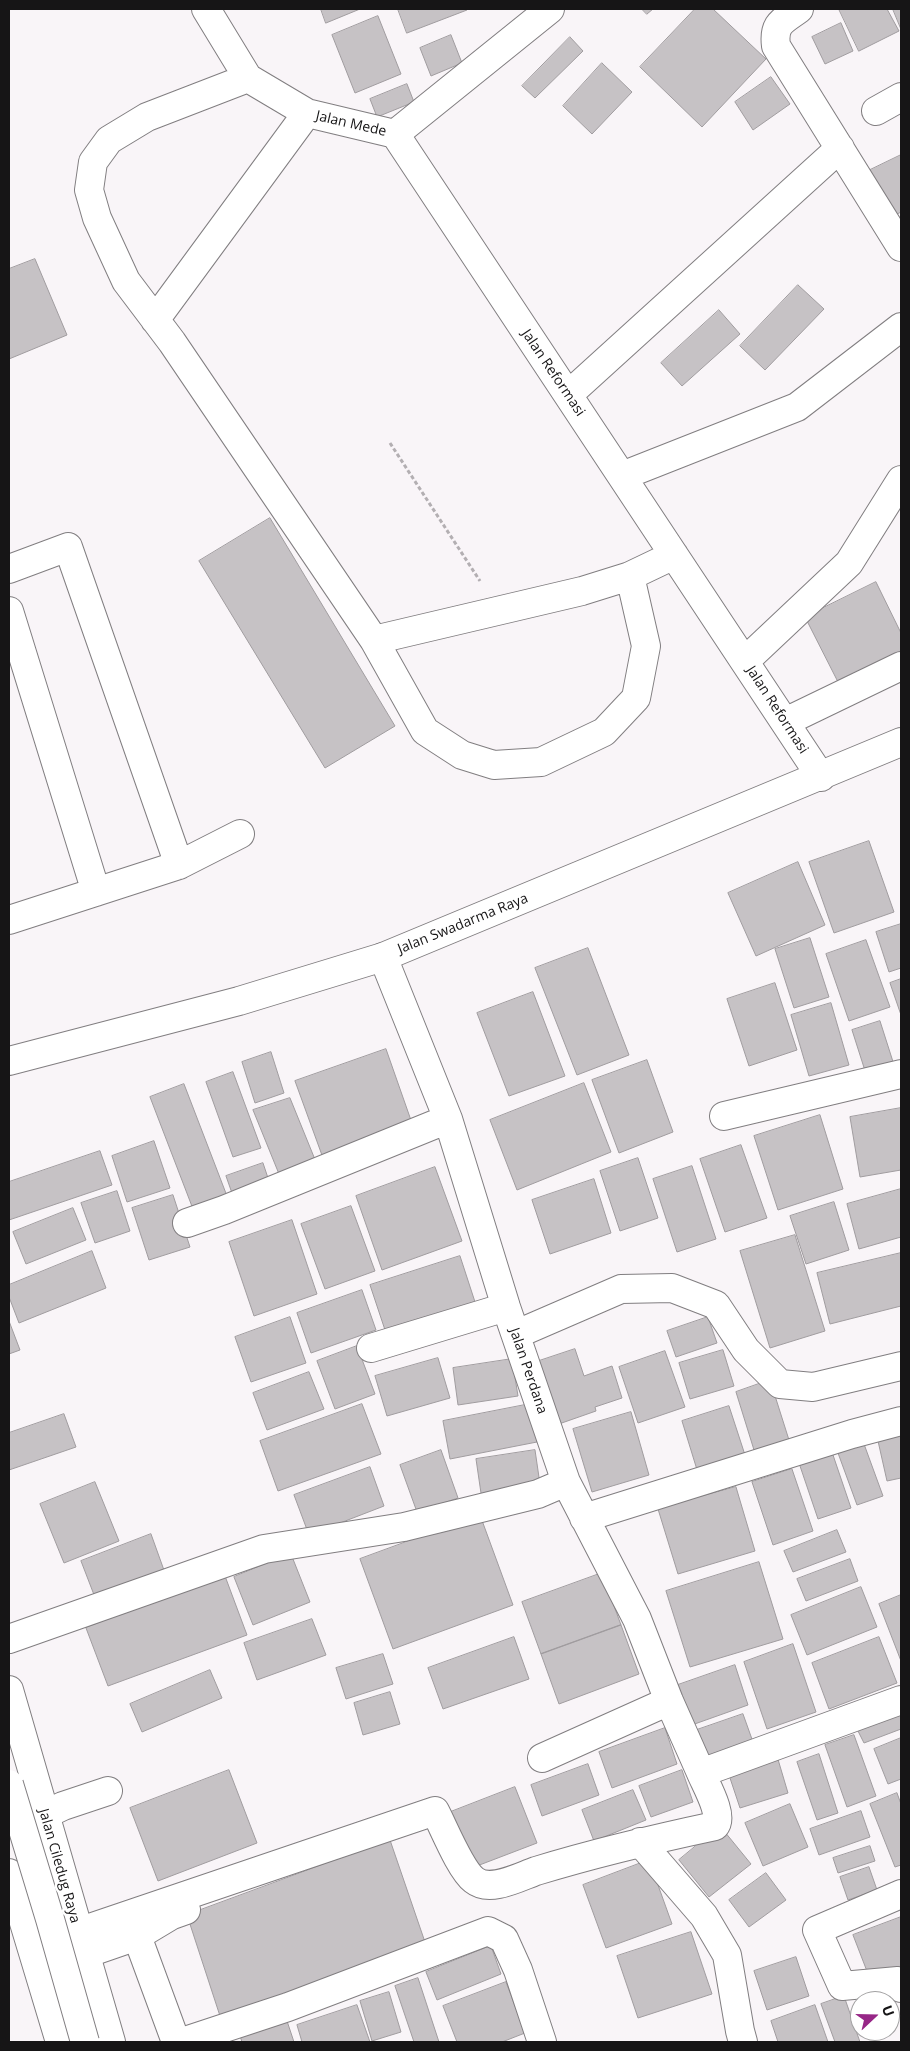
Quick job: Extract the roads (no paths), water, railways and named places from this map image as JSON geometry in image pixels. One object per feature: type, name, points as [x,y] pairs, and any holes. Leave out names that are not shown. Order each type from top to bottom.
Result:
[{"type":"street","name":"Jalan Mede","points":[[206,9],[248,78],[307,113],[395,134]]},
{"type":"street","points":[[395,134],[550,9]]},
{"type":"street","points":[[799,9],[778,25],[775,34],[776,46],[901,247]]},
{"type":"street","points":[[248,78],[147,118],[109,140],[93,162],[88,190],[97,218],[126,281],[172,342],[374,640],[425,731],[462,756],[494,765],[541,762],[604,732],[636,698],[646,646],[630,576]]},
{"type":"street","points":[[876,111],[901,97]]},
{"type":"street","points":[[156,320],[307,113]]},
{"type":"street","name":"Jalan Reformasi","points":[[395,134],[821,777]]},
{"type":"street","points":[[568,395],[840,148]]},
{"type":"street","points":[[622,476],[797,407],[901,327]]},
{"type":"street","points":[[745,661],[849,563],[901,480]]},
{"type":"street","points":[[9,569],[68,547],[179,866]]},
{"type":"street","points":[[374,640],[582,591],[630,576],[674,555]]},
{"type":"street","points":[[9,611],[96,892]]},
{"type":"street","points":[[787,725],[901,666]]},
{"type":"street","name":"Jalan Swadarma Raya","points":[[9,1062],[239,1001],[383,957],[821,777],[901,742]]},
{"type":"street","points":[[9,920],[179,866],[240,834]]},
{"type":"street","name":"Jalan Perdana","points":[[383,957],[448,1119],[506,1307],[566,1482],[637,1619],[669,1701],[718,1815],[715,1826],[640,1842]]},
{"type":"street","points":[[724,1116],[901,1074]]},
{"type":"street","points":[[187,1223],[224,1210],[448,1119]]},
{"type":"street","points":[[516,1334],[621,1289],[672,1288],[716,1305],[746,1350],[780,1384],[813,1387],[901,1366]]},
{"type":"street","points":[[371,1348],[506,1307]]},
{"type":"street","points":[[584,1518],[852,1434],[901,1421]]},
{"type":"street","points":[[9,1639],[264,1549],[404,1527],[538,1494],[566,1482]]},
{"type":"street","name":"Jalan Ciledug Raya","points":[[9,1690],[111,2042]]},
{"type":"street","points":[[701,1773],[901,1700]]},
{"type":"street","points":[[542,1758],[669,1701]]},
{"type":"street","points":[[9,1784],[85,2042]]},
{"type":"street","points":[[44,1815],[63,1806],[108,1791]]},
{"type":"street","points":[[82,1943],[435,1810],[464,1868],[475,1881],[491,1886],[587,1856],[640,1842],[704,1916],[727,1955],[743,2042]]},
{"type":"street","points":[[9,1873],[60,2042]]},
{"type":"street","points":[[32,1947],[137,1936],[172,1915],[271,1877]]},
{"type":"street","points":[[900,1983],[842,1986],[817,1930],[901,1894]]},
{"type":"street","points":[[182,2042],[288,2007],[488,1931],[504,1938],[518,1970],[542,2042]]},
{"type":"street","points":[[137,1936],[176,2042]]}]
